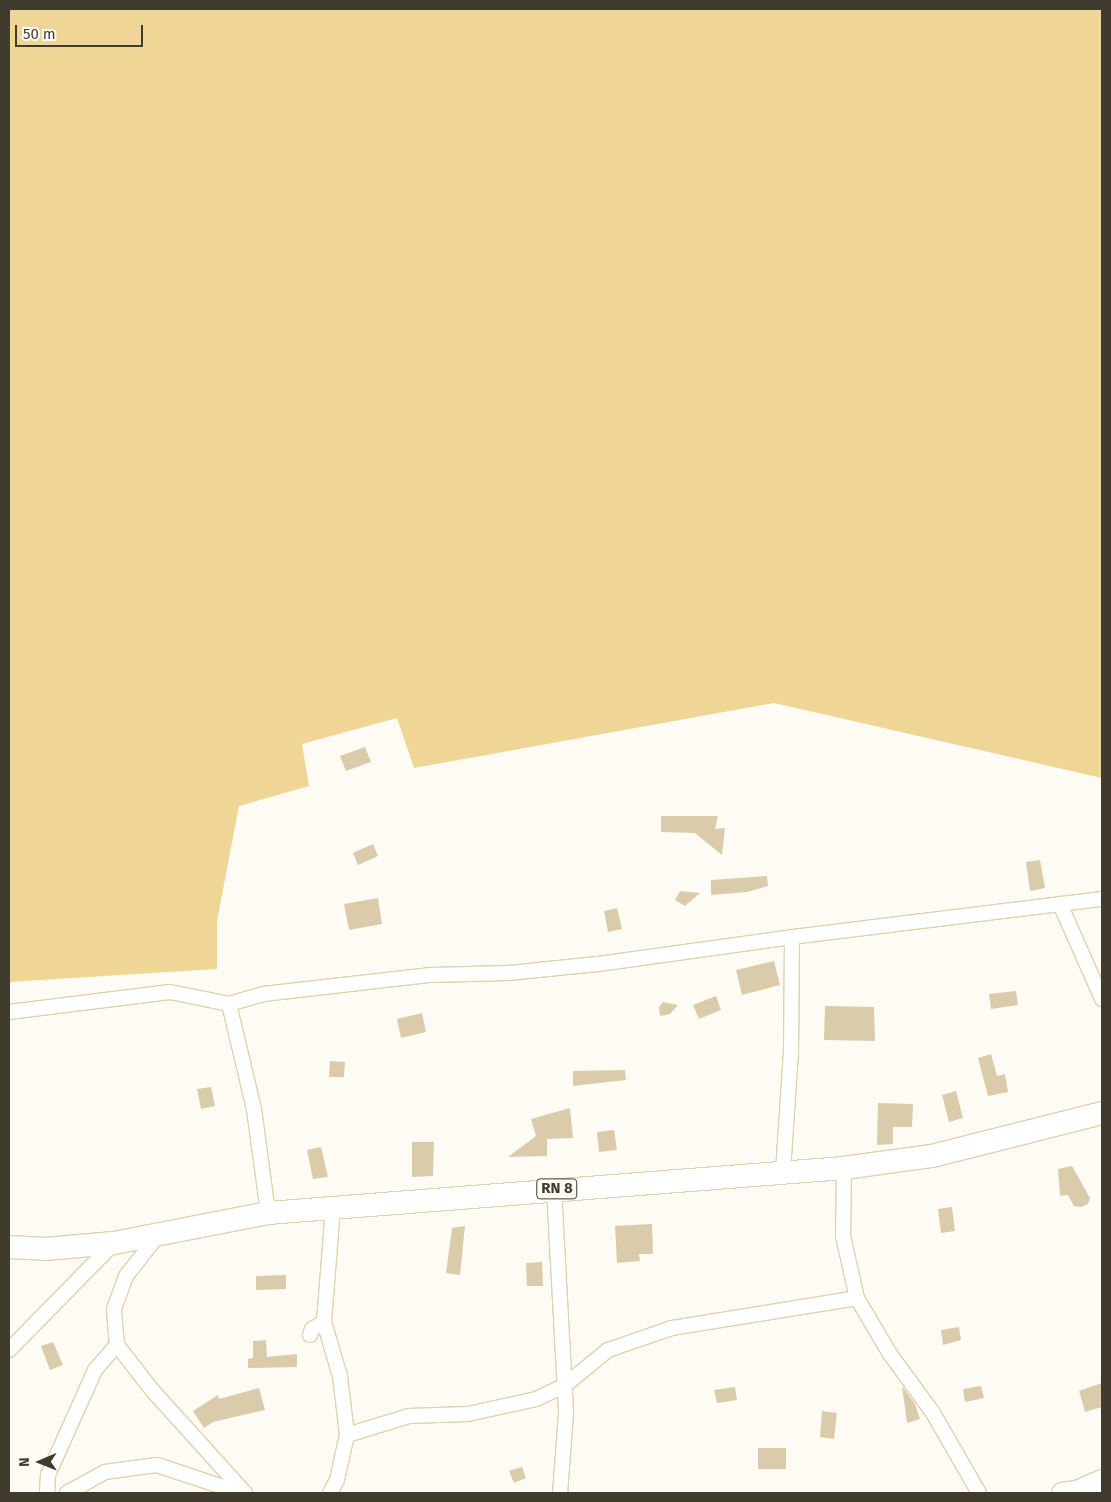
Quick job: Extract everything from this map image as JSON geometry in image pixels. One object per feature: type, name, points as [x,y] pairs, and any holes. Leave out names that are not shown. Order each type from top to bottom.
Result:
[{"type":"main road","name":"RN 8","points":[[9,1247],[45,1249],[114,1242],[268,1213],[554,1189],[844,1168],[932,1156],[1102,1113]]},
{"type":"street","points":[[9,1012],[170,992],[230,1004],[272,993],[431,975],[508,973],[598,964],[792,936],[1102,899]]},
{"type":"street","points":[[1060,904],[1102,999]]},
{"type":"street","points":[[783,1172],[791,1053],[792,936]]},
{"type":"street","points":[[230,1004],[254,1109],[268,1213]]},
{"type":"street","points":[[844,1168],[843,1236],[857,1298],[890,1354],[933,1413],[979,1493]]},
{"type":"street","points":[[554,1189],[566,1414],[560,1493]]},
{"type":"street","points":[[330,1493],[337,1480],[347,1435],[340,1376],[324,1322],[333,1208]]},
{"type":"street","points":[[159,1234],[123,1284],[114,1309],[117,1345],[152,1390],[246,1493]]},
{"type":"street","points":[[9,1350],[114,1242]]},
{"type":"street","points":[[347,1435],[409,1416],[468,1414],[536,1399],[564,1386],[608,1350],[672,1328],[857,1298]]},
{"type":"street","points":[[310,1335],[312,1329],[324,1322]]},
{"type":"street","points":[[47,1493],[48,1475],[95,1370],[117,1345]]},
{"type":"street","points":[[67,1493],[105,1472],[157,1465],[241,1493]]},
{"type":"street","points":[[1062,1493],[1077,1491],[1102,1480]]},
{"type":"shaded area","points":[[9,9],[1102,9],[1102,778],[774,703],[414,768],[397,718],[302,744],[309,786],[239,806],[217,921],[217,969],[9,982]]},
{"type":"building","points":[[365,747],[371,762],[346,771],[340,756]]},
{"type":"building","points":[[661,816],[718,816],[715,829],[725,828],[722,855],[695,833],[661,832]]},
{"type":"building","points":[[373,844],[378,856],[358,865],[353,853]]},
{"type":"building","points":[[1040,860],[1045,888],[1030,891],[1026,862]]},
{"type":"building","points":[[767,876],[768,886],[747,892],[711,895],[711,880]]},
{"type":"building","points":[[680,891],[700,893],[685,906],[675,900]]},
{"type":"building","points":[[378,898],[382,924],[349,930],[344,904]]},
{"type":"building","points":[[617,908],[622,929],[608,932],[604,911]]},
{"type":"building","points":[[774,961],[780,985],[742,995],[736,970]]},
{"type":"building","points":[[1016,991],[1018,1005],[991,1009],[989,994]]},
{"type":"building","points":[[716,996],[721,1010],[699,1019],[693,1005]]},
{"type":"building","points":[[663,1002],[678,1005],[670,1014],[660,1016],[659,1007]]},
{"type":"building","points":[[825,1006],[874,1007],[875,1041],[824,1040]]},
{"type":"building","points":[[422,1013],[426,1032],[401,1038],[397,1019]]},
{"type":"building","points":[[991,1054],[997,1076],[1005,1074],[1008,1092],[988,1096],[978,1058]]},
{"type":"building","points":[[330,1061],[345,1062],[344,1077],[329,1077]]},
{"type":"building","points":[[625,1070],[626,1080],[573,1086],[573,1071]]},
{"type":"building","points":[[211,1087],[215,1106],[201,1109],[197,1089]]},
{"type":"building","points":[[956,1091],[963,1118],[949,1122],[942,1095]]},
{"type":"building","points":[[878,1103],[913,1104],[912,1127],[893,1127],[893,1144],[877,1145]]},
{"type":"building","points":[[570,1108],[573,1138],[547,1139],[547,1156],[508,1157],[536,1136],[531,1119]]},
{"type":"building","points":[[614,1130],[617,1150],[599,1152],[597,1132]]},
{"type":"building","points":[[412,1142],[434,1142],[433,1176],[412,1177]]},
{"type":"building","points":[[321,1147],[328,1177],[313,1179],[307,1150]]},
{"type":"building","points":[[1072,1166],[1090,1198],[1088,1204],[1081,1207],[1074,1206],[1068,1195],[1060,1196],[1058,1169]]},
{"type":"building","points":[[952,1207],[955,1231],[941,1233],[938,1209]]},
{"type":"building","points":[[652,1224],[653,1254],[639,1254],[640,1261],[617,1263],[615,1226]]},
{"type":"building","points":[[465,1226],[460,1275],[446,1273],[452,1228]]},
{"type":"building","points":[[542,1262],[543,1286],[527,1286],[526,1263]]},
{"type":"building","points":[[286,1275],[286,1289],[256,1290],[256,1276]]},
{"type":"building","points":[[959,1327],[961,1340],[943,1345],[941,1330]]},
{"type":"building","points":[[266,1340],[267,1357],[297,1354],[297,1367],[248,1368],[248,1359],[253,1358],[253,1341]]},
{"type":"building","points":[[53,1342],[63,1365],[50,1370],[41,1346]]},
{"type":"building","points":[[1102,1383],[1102,1407],[1085,1412],[1079,1391]]},
{"type":"building","points":[[902,1386],[915,1404],[920,1419],[907,1423]]},
{"type":"building","points":[[981,1386],[984,1398],[965,1402],[963,1389]]},
{"type":"building","points":[[735,1387],[737,1400],[717,1403],[714,1390]]},
{"type":"building","points":[[259,1388],[265,1410],[213,1422],[204,1428],[193,1411],[218,1395],[219,1399]]},
{"type":"building","points":[[822,1411],[837,1413],[834,1439],[820,1437]]},
{"type":"building","points":[[758,1448],[786,1448],[786,1469],[758,1469]]},
{"type":"building","points":[[522,1467],[526,1478],[514,1483],[509,1471]]}]
